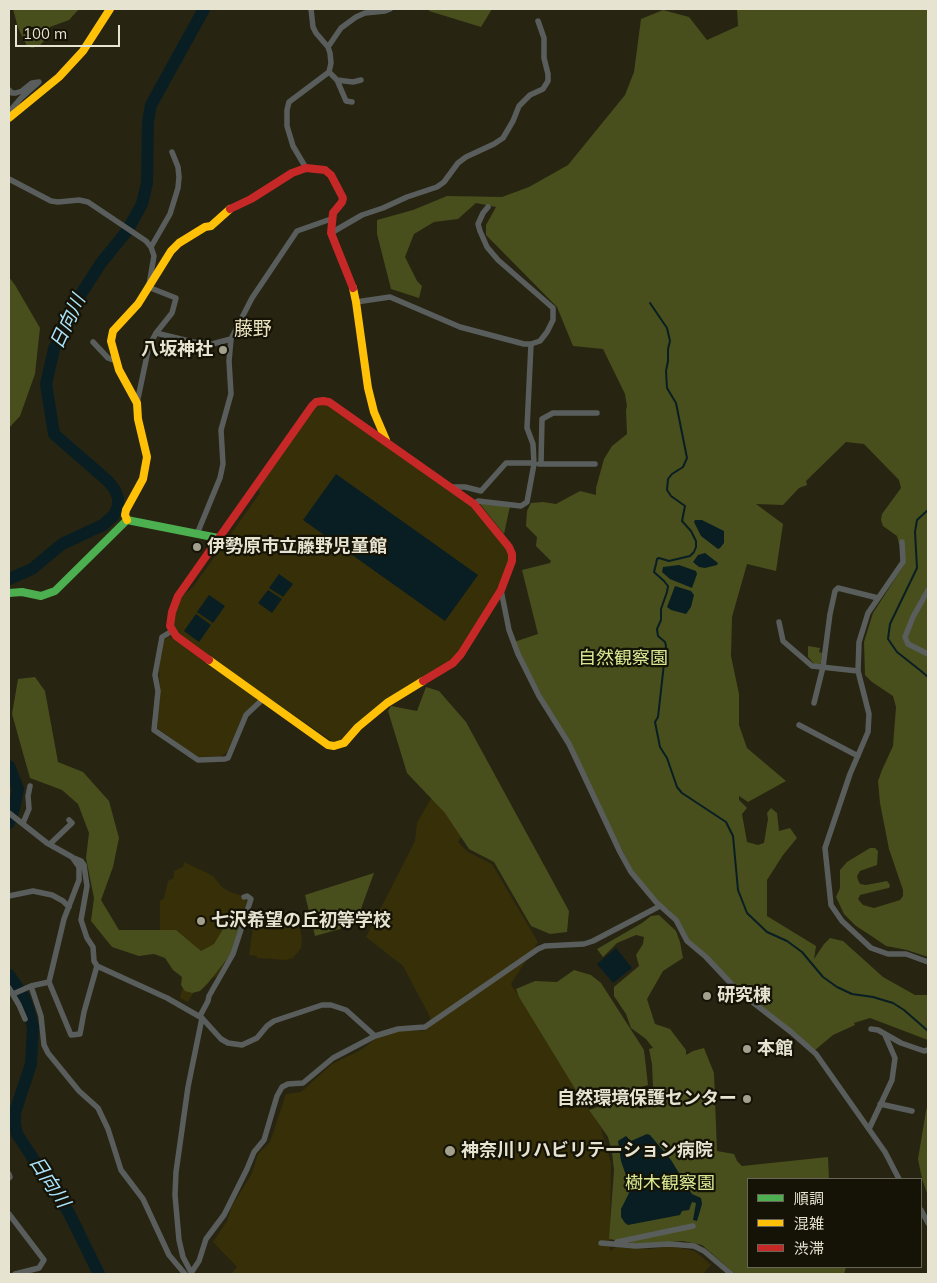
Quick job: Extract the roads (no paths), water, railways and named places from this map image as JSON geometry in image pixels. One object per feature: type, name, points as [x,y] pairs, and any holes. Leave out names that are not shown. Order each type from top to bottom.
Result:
[{"type":"street","points":[[9,118],[72,64],[87,45],[110,9]]},
{"type":"street","points":[[306,168],[293,146],[287,126],[287,110],[289,102],[329,72],[331,64],[328,47],[313,27],[311,9]]},
{"type":"street","points":[[328,47],[341,28],[356,17],[365,13],[390,9]]},
{"type":"street","points":[[332,233],[362,215],[437,187],[444,182],[458,163],[466,157],[503,138],[519,106],[530,95],[543,90],[548,81],[544,58],[544,38],[538,21]]},
{"type":"street","points":[[329,72],[337,80],[346,101],[352,102]]},
{"type":"street","points":[[337,80],[353,82],[361,80]]},
{"type":"street","points":[[9,90],[12,93],[16,93],[32,83],[39,82],[9,112]]},
{"type":"street","points":[[151,247],[170,214],[178,188],[178,167],[172,152]]},
{"type":"street","points":[[137,403],[119,370],[111,335],[138,304],[171,251],[179,243],[205,227],[211,226],[230,209],[251,199],[292,173],[306,168],[317,168],[325,170],[331,175],[343,198],[332,213],[332,233],[351,282],[356,302],[368,388],[374,412],[387,442]]},
{"type":"street","points":[[9,179],[51,201],[79,200],[88,202],[141,237],[151,247],[154,260],[148,286]]},
{"type":"street","points":[[356,302],[390,297],[460,327],[531,344],[540,341],[553,320],[553,308],[498,260],[487,247],[478,224],[488,207]]},
{"type":"street","points":[[197,534],[220,478],[223,464],[221,430],[231,394],[229,361],[232,339],[252,298],[297,232],[331,219]]},
{"type":"street","points":[[127,520],[126,510],[143,479],[147,462],[138,418],[137,403],[149,346],[156,333],[172,313],[176,298],[148,286]]},
{"type":"street","points":[[156,333],[212,344],[232,339]]},
{"type":"street","points":[[93,342],[108,358],[116,361]]},
{"type":"street","points":[[474,504],[478,501],[521,506],[527,502],[534,464],[533,444],[527,428],[531,344]]},
{"type":"street","points":[[316,402],[329,402],[387,442],[474,504],[509,547],[512,561],[501,590],[461,654],[453,663],[372,714],[340,746],[328,744],[176,636],[172,631],[170,622],[175,601],[316,402]]},
{"type":"street","points":[[537,464],[542,419],[554,413],[597,413]]},
{"type":"street","points":[[511,463],[512,455]]},
{"type":"street","points":[[451,487],[466,487],[481,491],[506,463],[595,464]]},
{"type":"street","points":[[127,520],[218,538]]},
{"type":"street","points":[[9,593],[22,592],[41,596],[55,591],[127,520]]},
{"type":"street","points":[[902,542],[903,562],[868,613],[859,642],[858,671],[869,714],[868,732],[850,774],[824,848],[831,905],[842,921],[871,948],[888,954],[906,954],[928,962]]},
{"type":"street","points":[[814,703],[823,667],[835,591],[838,588],[878,598]]},
{"type":"street","points":[[501,590],[509,630],[522,662],[539,696],[569,744],[631,872],[660,906],[676,920],[687,941],[706,957],[737,990],[816,1054],[885,1152],[898,1178]]},
{"type":"street","points":[[928,590],[913,617],[905,637],[908,644],[928,654]]},
{"type":"street","points":[[779,622],[783,641],[812,666],[858,671]]},
{"type":"street","points":[[172,631],[162,637],[156,675],[158,691],[154,730],[198,760],[225,759],[228,758],[246,715],[264,699]]},
{"type":"street","points":[[799,725],[858,756]]},
{"type":"street","points":[[23,823],[29,809],[28,796],[30,786]]},
{"type":"street","points":[[9,812],[50,844],[72,858],[79,867],[80,875],[64,919],[48,982],[71,1035],[80,1034],[97,966]]},
{"type":"street","points":[[50,844],[72,823],[69,820]]},
{"type":"street","points":[[72,858],[77,858],[84,865],[87,886],[81,920],[87,938],[93,947],[94,961],[97,966],[167,998],[201,1017],[221,1039],[228,1043],[242,1045],[257,1038],[274,1021],[322,1005],[331,1004],[342,1008],[375,1036]]},
{"type":"street","points":[[9,896],[33,891],[52,895],[63,900],[69,907]]},
{"type":"street","points":[[189,1274],[179,1240],[176,1195],[176,1172],[188,1087],[201,1017],[208,1001],[208,996],[233,954],[251,899],[247,896],[244,897]]},
{"type":"street","points":[[189,1274],[200,1261],[201,1251],[206,1238],[224,1215],[254,1152],[264,1140],[277,1096],[282,1087],[288,1084],[303,1083],[333,1058],[375,1036],[398,1029],[425,1027],[538,949],[545,946],[584,944],[593,941],[660,906]]},
{"type":"street","points":[[14,994],[30,986],[48,982]]},
{"type":"street","points":[[30,986],[42,1016],[44,1045],[48,1053],[79,1091],[98,1108],[108,1129],[121,1170],[144,1199],[169,1255],[189,1274]]},
{"type":"street","points":[[9,988],[14,994],[24,1019]]},
{"type":"street","points":[[871,1029],[878,1030],[901,1043],[924,1051],[928,1050]]},
{"type":"street","points":[[869,1129],[892,1080],[896,1058],[885,1035]]},
{"type":"street","points":[[880,1104],[912,1111]]},
{"type":"street","points":[[922,1212],[928,1223]]},
{"type":"street","points":[[9,1214],[44,1260],[39,1268],[15,1274]]},
{"type":"street","points":[[612,1243],[693,1226]]},
{"type":"street","points":[[601,1243],[636,1246],[669,1244],[694,1246],[704,1251],[731,1274]]},
{"type":"water","points":[[336,474],[478,575],[445,621],[303,520]]},
{"type":"water","points":[[695,520],[702,520],[724,531],[724,543],[720,548],[718,549],[701,536],[694,522]]},
{"type":"water","points":[[705,553],[718,563],[717,565],[705,568],[699,567],[693,562],[698,555]]},
{"type":"water","points":[[679,565],[696,571],[697,574],[692,588],[670,579],[662,572],[663,567]]},
{"type":"water","points":[[279,574],[293,584],[283,597],[269,588]]},
{"type":"water","points":[[675,586],[691,591],[694,595],[691,607],[686,614],[667,607]]},
{"type":"water","points":[[268,590],[282,599],[272,613],[258,603]]},
{"type":"water","points":[[209,595],[225,606],[213,623],[197,612]]},
{"type":"water","points":[[196,614],[211,625],[199,642],[184,631]]},
{"type":"water","points":[[616,948],[632,968],[613,983],[597,964]]},
{"type":"water","points":[[647,1134],[650,1135],[671,1160],[692,1194],[701,1198],[702,1204],[697,1221],[693,1220],[696,1203],[692,1202],[689,1210],[682,1211],[680,1215],[628,1225],[621,1217],[621,1209],[630,1191],[630,1187],[621,1161],[618,1141],[626,1136],[631,1141]]},
{"type":"waterway","name":"日向川","points":[[9,579],[32,569],[62,544],[103,525],[114,515],[118,507],[118,498],[109,482],[54,434],[46,384],[54,349],[74,305],[101,263],[127,231],[142,204],[147,183],[148,122],[151,105],[204,9]]},
{"type":"waterway","points":[[650,303],[667,328],[670,341],[666,371],[667,388],[676,403],[687,458],[683,467],[668,479],[667,490],[671,496],[685,506],[682,521],[691,531],[696,541],[696,547],[690,556],[669,561],[657,559],[654,572],[668,586],[661,609],[661,620],[657,629],[658,636],[665,642],[666,646],[658,717],[655,722],[660,747],[667,758],[677,787],[682,793],[726,822],[733,836],[738,890],[747,913],[767,932],[787,941],[802,952],[823,977],[837,987],[852,994],[873,997],[893,1003],[928,1031]]},
{"type":"waterway","points":[[928,510],[917,520],[915,532],[917,568],[890,624],[888,639],[897,652],[928,677],[928,680]]},
{"type":"waterway","name":"日向川","points":[[9,766],[18,789],[9,823]]},
{"type":"waterway","name":"日向川","points":[[9,975],[23,995],[33,1027],[31,1064],[15,1112],[17,1134],[69,1213],[99,1274]]},
{"type":"place","name":"八坂神社","points":[[223,350]]},
{"type":"place","name":"伊勢原市立藤野児童館","points":[[197,547]]},
{"type":"place","name":"七沢希望の丘初等学校","points":[[201,921]]},
{"type":"place","name":"研究棟","points":[[707,996]]},
{"type":"place","name":"本館","points":[[747,1049]]},
{"type":"place","name":"自然環境保護センター","points":[[747,1099]]},
{"type":"place","name":"神奈川リハビリテーション病院","points":[[450,1151]]},
{"type":"district","name":"藤野","points":[[253,329]]},
{"type":"park label","name":"自然観察園","points":[[623,659]]},
{"type":"park label","name":"樹木観察園","points":[[670,1184]]}]
